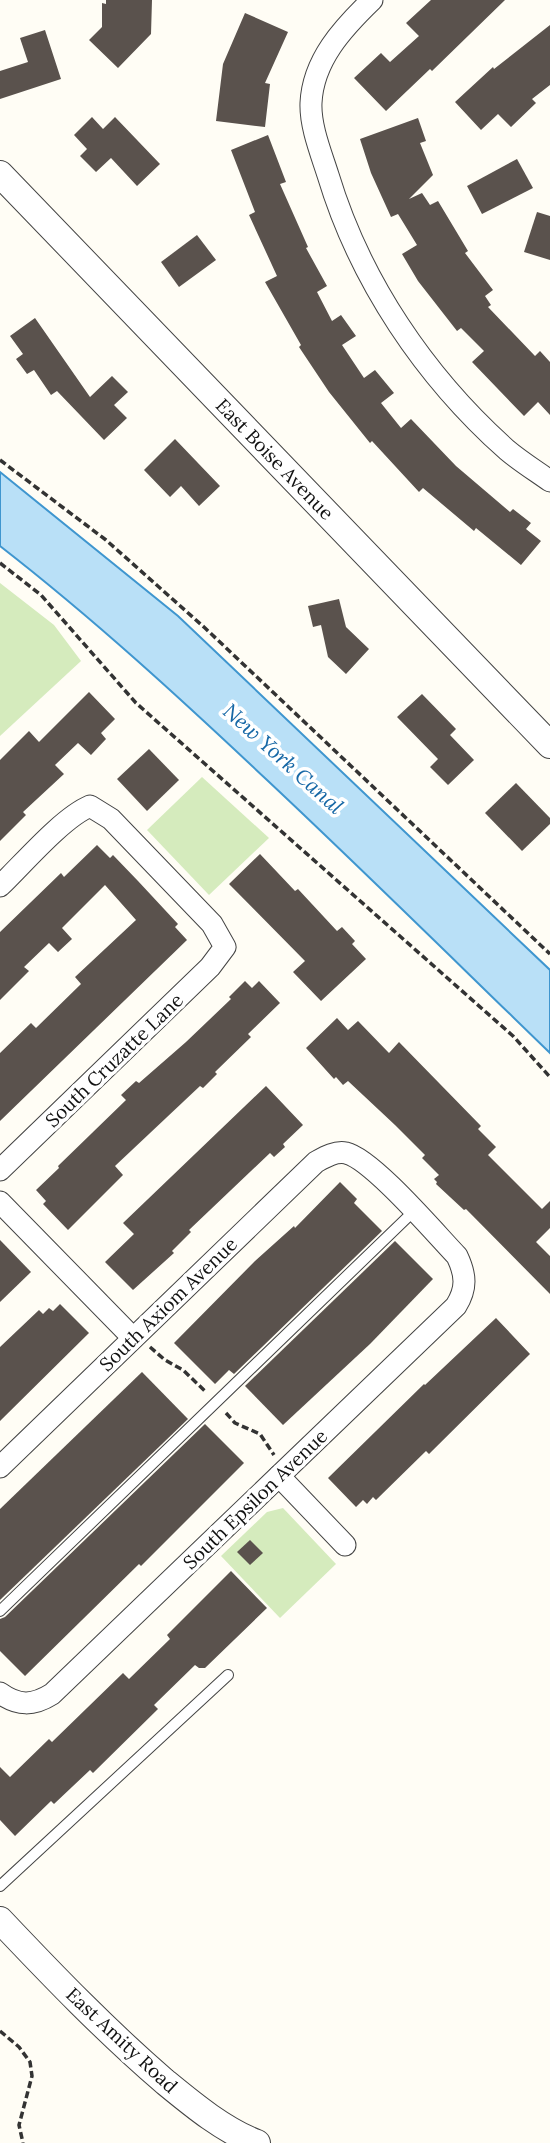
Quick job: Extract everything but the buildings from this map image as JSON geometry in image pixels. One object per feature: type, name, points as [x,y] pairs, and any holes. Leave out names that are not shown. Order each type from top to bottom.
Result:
[{"type":"street","points":[[372,0],[347,23],[330,46],[317,75],[311,104],[317,140],[352,242],[391,313],[441,383],[508,450],[550,481]]},
{"type":"street","name":"East Boise Avenue","points":[[0,174],[550,745]]},
{"type":"street","name":"South Cruzatte Lane","points":[[0,886],[80,810],[90,806],[111,819],[212,924],[225,947],[210,967],[0,1170]]},
{"type":"street","name":"South Axiom Avenue","points":[[0,1467],[316,1162],[331,1154],[344,1152],[368,1164],[414,1211]]},
{"type":"street","points":[[0,1202],[133,1338]]},
{"type":"street","name":"South Epsilon Avenue","points":[[0,1693],[16,1703],[32,1704],[52,1694],[456,1306],[466,1282],[457,1256],[414,1211]]},
{"type":"street","points":[[279,1476],[345,1545]]},
{"type":"street","name":"East Amity Road","points":[[0,1920],[117,2041],[192,2104],[247,2142]]},
{"type":"lane","points":[[0,1611],[414,1211]]},
{"type":"lane","points":[[0,1886],[229,1675]]},
{"type":"path","points":[[0,460],[106,540],[195,619],[550,954]]},
{"type":"path","points":[[0,564],[41,595],[136,703],[513,1036],[550,1077]]},
{"type":"path","points":[[0,2031],[19,2047],[30,2062],[32,2076],[19,2125],[23,2143]]},
{"type":"green space","points":[[0,583],[54,625],[81,661],[0,736]]},
{"type":"green space","points":[[202,777],[269,838],[209,895],[147,830]]},
{"type":"green space","points":[[283,1508],[336,1564],[280,1618],[221,1556],[267,1512]]},
{"type":"water","name":"New York Canal","points":[[0,472],[178,616],[550,970],[550,1053],[202,720],[103,631],[0,546]]}]
